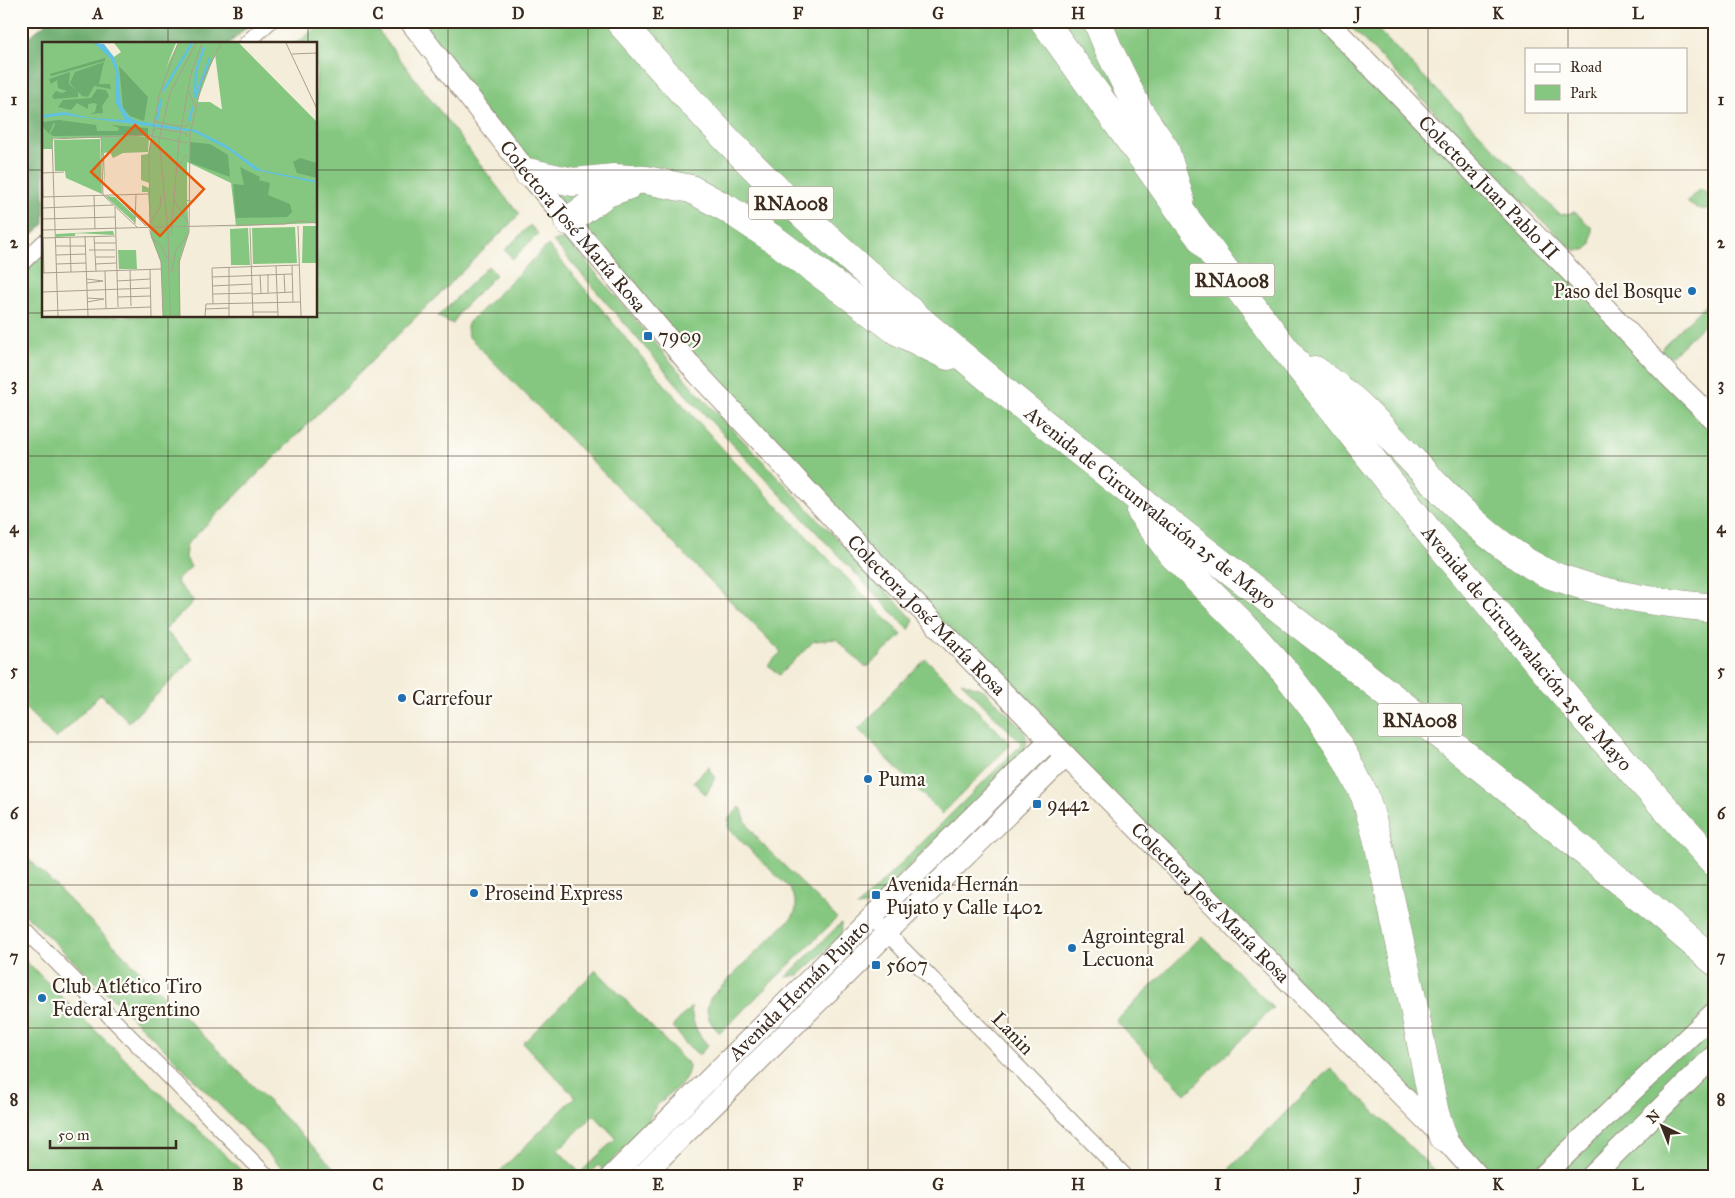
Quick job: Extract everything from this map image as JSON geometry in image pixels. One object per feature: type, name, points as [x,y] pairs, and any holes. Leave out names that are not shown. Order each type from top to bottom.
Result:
[{"type":"highway","name":"Avenida de Circunvalación 25 de Mayo","points":[[619,21],[688,98],[762,175],[848,256],[978,370],[1563,834],[1714,961]]},
{"type":"highway","name":"Avenida de Circunvalación 25 de Mayo","points":[[1044,21],[1186,220],[1426,528],[1585,718],[1714,862]]},
{"type":"highway","points":[[1097,21],[1139,111],[1165,149],[1186,220]]},
{"type":"highway","points":[[527,172],[573,182],[594,182],[614,178],[646,180],[691,189],[728,209],[775,240],[897,332],[978,370]]},
{"type":"highway","points":[[568,221],[607,193],[646,180]]},
{"type":"highway","points":[[1278,340],[1361,406],[1439,489],[1474,522],[1510,550],[1545,572],[1590,588],[1632,597],[1714,608]]},
{"type":"highway","points":[[1121,485],[1171,554],[1243,625],[1286,672],[1320,717],[1345,757],[1365,796],[1377,837],[1430,1089],[1443,1137]]},
{"type":"main road","name":"Colectora José María Rosa","points":[[410,21],[527,172],[698,374],[871,559],[1443,1137],[1479,1177]]},
{"type":"main road","name":"Colectora Juan Pablo II","points":[[1327,21],[1576,277],[1669,376],[1714,420]]},
{"type":"main road","name":"Avenida Hernán Pujato","points":[[611,1177],[1050,740]]},
{"type":"main road","name":"Avenida Hernán Pujato","points":[[642,1177],[1066,756]]},
{"type":"main road","points":[[1542,1177],[1708,1018]]},
{"type":"main road","points":[[1591,1177],[1714,1056]]},
{"type":"street","points":[[248,42],[270,21]]},
{"type":"street","points":[[21,264],[42,244]]},
{"type":"street","name":"Lanin","points":[[871,917],[1126,1177]]},
{"type":"street","points":[[21,926],[268,1177]]},
{"type":"green space","points":[[49,21],[253,21],[231,42],[42,42],[42,226],[21,245],[21,43]]},
{"type":"green space","points":[[322,21],[371,21],[520,214],[187,544],[185,556],[191,567],[177,580],[178,584],[194,601],[165,630],[193,659],[129,722],[101,694],[56,739],[21,704],[21,275],[42,255],[42,318],[318,318],[318,42],[297,42]]},
{"type":"green space","points":[[410,21],[1327,21],[1714,420],[1714,1177],[1479,1177],[698,374]]},
{"type":"green space","points":[[1345,21],[1369,21],[1560,215],[1575,212],[1592,228],[1591,245],[1585,250],[1575,250],[1568,245],[1528,207]]},
{"type":"green space","points":[[1699,189],[1705,191],[1713,207],[1700,209],[1687,202]]},
{"type":"green space","points":[[530,225],[538,234],[513,259],[505,250]]},
{"type":"green space","points":[[563,240],[574,247],[694,389],[914,620],[909,630],[688,397],[553,241]]},
{"type":"green space","points":[[548,245],[665,385],[732,459],[902,635],[869,666],[864,666],[836,639],[814,641],[779,675],[768,665],[781,652],[468,336],[467,327],[469,322]]},
{"type":"green space","points":[[488,266],[496,275],[460,311],[453,324],[439,317],[438,316]]},
{"type":"green space","points":[[1714,296],[1714,315],[1672,355],[1667,357],[1662,355],[1661,350],[1664,345]]},
{"type":"green space","points":[[926,659],[1011,744],[942,814],[858,729],[883,704],[890,693]]},
{"type":"green space","points":[[961,682],[984,690],[1023,729],[1026,740],[1025,752],[870,905],[857,907],[1021,745]]},
{"type":"green space","points":[[709,766],[710,771],[715,777],[706,795],[693,782]]},
{"type":"green space","points":[[740,807],[748,826],[759,841],[837,918],[720,1033],[710,1021],[707,1013],[711,997],[793,916],[796,909],[796,903],[790,889],[728,828],[729,818]]},
{"type":"green space","points":[[21,851],[343,1177],[291,1177],[154,1039],[21,910]]},
{"type":"green space","points":[[841,923],[842,931],[838,939],[799,975],[786,977]]},
{"type":"green space","points":[[1202,936],[1273,1008],[1186,1094],[1116,1021]]},
{"type":"green space","points":[[21,956],[104,1039],[248,1177],[21,1177]]},
{"type":"green space","points":[[596,970],[689,1065],[683,1082],[655,1107],[649,1124],[603,1170],[598,1165],[590,1173],[594,1177],[494,1177],[575,1097],[523,1043]],"holes":[[[594,1115],[616,1138],[580,1173],[558,1150]]]},
{"type":"green space","points":[[691,1007],[696,1028],[708,1045],[699,1055],[684,1042],[673,1026]]},
{"type":"green space","points":[[1330,1068],[1441,1177],[1221,1177]]},
{"type":"place","name":"Paso del Bosque","points":[[1692,291]]},
{"type":"place","name":"7909","points":[[648,336]]},
{"type":"place","name":"Carrefour","points":[[402,698]]},
{"type":"place","name":"Puma","points":[[868,779]]},
{"type":"place","name":"9442","points":[[1037,804]]},
{"type":"place","name":"Proseind Express","points":[[474,893]]},
{"type":"place","name":"Avenida Hernán Pujato y Calle 1402","points":[[876,895]]},
{"type":"place","name":"Agrointegral Lecuona","points":[[1072,948]]},
{"type":"place","name":"5607","points":[[876,965]]},
{"type":"place","name":"Club Atlético Tiro Federal Argentino","points":[[42,998]]}]
